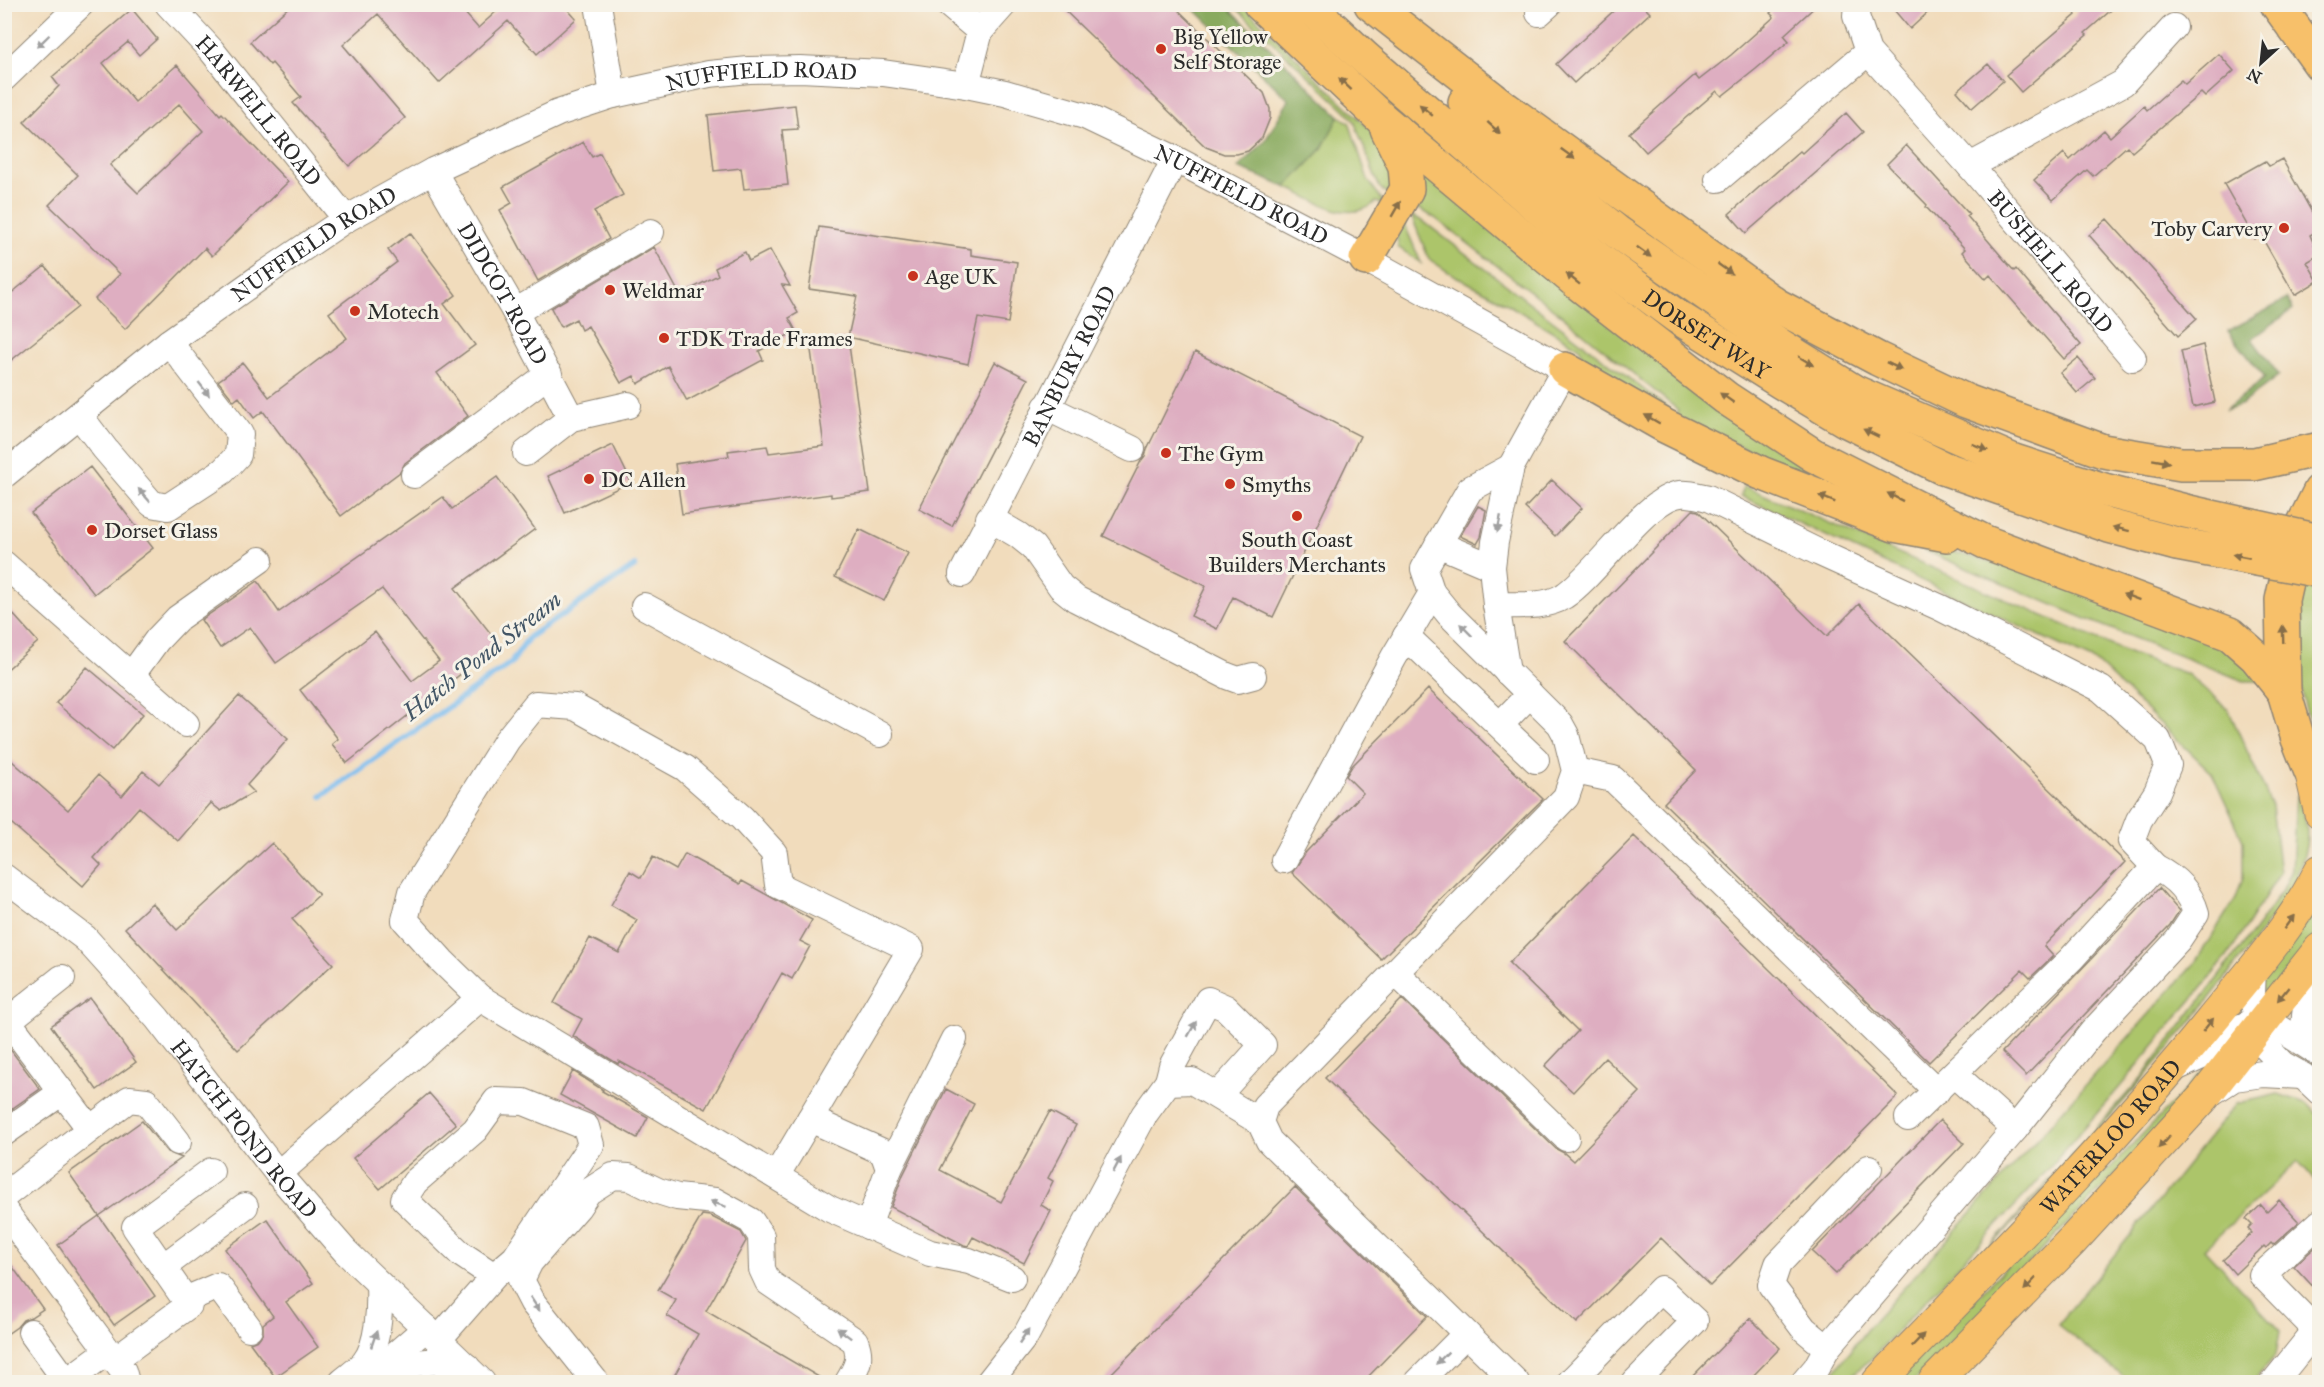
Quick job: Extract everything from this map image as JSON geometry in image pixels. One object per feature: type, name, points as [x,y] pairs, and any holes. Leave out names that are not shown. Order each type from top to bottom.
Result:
[{"type":"highway","points":[[1260,4],[1383,120],[1579,284],[1726,398],[1813,455],[1985,542],[2230,633],[2256,657],[2284,692]]},
{"type":"highway","name":"DORSET WAY","points":[[1307,4],[1597,258],[1676,316],[1845,420],[1943,468],[2109,526],[2177,544],[2319,571]]},
{"type":"highway","name":"DORSET WAY","points":[[1357,4],[1531,162],[1617,232],[1771,339],[1855,392],[2014,461],[2104,490],[2319,541]]},
{"type":"highway","points":[[1371,4],[1502,106],[1776,305],[1878,359],[1966,401],[2103,451],[2181,464],[2254,464],[2319,449]]},
{"type":"highway","points":[[2277,4],[2319,64]]},
{"type":"highway","points":[[1366,259],[1407,189],[1405,166],[1383,120]]},
{"type":"highway","points":[[1565,369],[1665,426],[1761,472],[1894,525],[1985,542]]},
{"type":"highway","points":[[2315,775],[2298,739],[2284,692],[2282,600],[2295,541],[2319,491]]},
{"type":"main road","points":[[2315,775],[2319,812]]},
{"type":"main road","name":"WATERLOO ROAD","points":[[1878,1383],[2053,1201],[2171,1070],[2306,899],[2319,872]]},
{"type":"main road","name":"WATERLOO ROAD","points":[[1934,1383],[2073,1239],[2202,1098],[2319,949]]},
{"type":"street","points":[[4,78],[81,4]]},
{"type":"street","name":"HARWELL ROAD","points":[[168,4],[212,51],[346,219]]},
{"type":"street","points":[[598,4],[614,95]]},
{"type":"street","points":[[948,4],[980,31]]},
{"type":"street","points":[[966,85],[980,31],[1004,4]]},
{"type":"street","name":"BUSHELL ROAD","points":[[1857,4],[1856,16],[1868,52],[1970,166],[2133,358]]},
{"type":"street","name":"BUSHELL ROAD","points":[[1970,166],[2123,83],[2174,27]]},
{"type":"street","points":[[1718,179],[1868,52]]},
{"type":"street","name":"NUFFIELD ROAD","points":[[4,475],[169,342],[346,219],[433,171],[558,114],[614,95],[699,76],[749,70],[800,69],[883,73],[966,85],[1084,116],[1175,159],[1366,259],[1565,369]]},
{"type":"street","name":"BANBURY ROAD","points":[[962,574],[1175,159]]},
{"type":"street","name":"DIDCOT ROAD","points":[[433,171],[515,312],[571,418]]},
{"type":"street","points":[[515,312],[651,232]]},
{"type":"street","points":[[79,415],[152,504],[168,507],[223,471],[238,454],[240,434],[169,342]]},
{"type":"street","points":[[1507,672],[1492,567],[1495,542],[1510,466],[1565,369]]},
{"type":"street","points":[[414,475],[549,374]]},
{"type":"street","points":[[526,453],[571,418],[628,405]]},
{"type":"street","points":[[1046,407],[1132,449]]},
{"type":"street","points":[[1260,1122],[1265,1106],[1566,797],[1575,771],[1566,735],[1560,724],[1449,614],[1432,592],[1424,569],[1470,489],[1510,466]]},
{"type":"street","points":[[1496,605],[1535,604],[1563,597],[1601,562],[1654,506],[1680,494],[1708,498],[1820,553],[1941,608],[2101,689],[2158,740],[2168,765],[2157,792],[2139,820],[2130,841],[2155,867],[2169,873],[2180,884],[2192,900],[2196,913],[2178,940],[2093,1031],[2015,1128],[1827,1348],[1804,1383]]},
{"type":"street","points":[[989,518],[1018,534],[1033,547],[1061,587],[1076,599],[1227,676],[1238,680],[1253,676]]},
{"type":"street","points":[[1438,544],[1492,567]]},
{"type":"street","points":[[131,676],[157,640],[178,618],[260,560]]},
{"type":"street","points":[[4,564],[186,724]]},
{"type":"street","points":[[1284,860],[1432,592]]},
{"type":"street","points":[[644,606],[880,734]]},
{"type":"street","points":[[1406,636],[1536,760]]},
{"type":"street","points":[[1500,725],[1530,694]]},
{"type":"street","points":[[776,1176],[911,950],[778,885],[774,853],[742,818],[685,768],[575,707],[536,704],[507,740],[412,892],[405,920],[480,998],[830,1209],[930,1253],[969,1261],[1012,1278]]},
{"type":"street","points":[[1575,771],[1613,779],[1946,1083],[2015,1128]]},
{"type":"street","points":[[1908,1118],[2071,959],[2155,867]]},
{"type":"street","name":"HATCH POND ROAD","points":[[4,877],[85,938],[158,1018],[278,1174],[346,1252],[474,1375]]},
{"type":"street","points":[[2253,968],[2252,994],[2262,1043],[2282,1064],[2311,1084]]},
{"type":"street","points":[[1395,972],[1566,1138]]},
{"type":"street","points":[[62,978],[7,1022],[90,1129]]},
{"type":"street","points":[[2312,1049],[2304,1019],[2307,999],[2319,978]]},
{"type":"street","points":[[278,1174],[480,998]]},
{"type":"street","points":[[989,1383],[1026,1335],[1144,1115],[1168,1082],[1172,1066],[1208,1000],[1226,1008],[1263,1045],[1218,1095]]},
{"type":"street","points":[[2171,1070],[2211,1052],[2236,1029],[2246,1026],[2276,1026],[2312,1049]]},
{"type":"street","points":[[868,1226],[889,1169],[954,1039]]},
{"type":"street","points":[[2202,1098],[2234,1078],[2263,1074],[2311,1084]]},
{"type":"street","points":[[1168,1082],[1192,1081],[1260,1122],[1269,1141],[1516,1383]]},
{"type":"street","points":[[4,1133],[62,1092]]},
{"type":"street","points":[[4,1196],[129,1099],[146,1101],[178,1142]]},
{"type":"street","points":[[362,1383],[432,1334],[515,1258],[591,1145],[586,1127],[524,1102],[496,1101],[475,1130],[415,1182],[404,1199],[460,1254],[494,1276]]},
{"type":"street","points":[[810,1119],[883,1152],[889,1169]]},
{"type":"street","points":[[1827,1348],[1804,1329],[1771,1285],[1778,1264],[1869,1168]]},
{"type":"street","points":[[32,1332],[66,1382],[189,1305],[135,1227],[211,1171]]},
{"type":"street","points":[[596,1383],[532,1303],[521,1280],[530,1262],[578,1207],[588,1192],[613,1176],[629,1176],[658,1191],[677,1197],[715,1201],[751,1221],[761,1236],[762,1269],[768,1282],[855,1341],[860,1353],[858,1365],[848,1383]]},
{"type":"street","points":[[163,1267],[245,1206]]},
{"type":"street","points":[[4,1210],[123,1371],[126,1383]]},
{"type":"street","points":[[2274,1383],[2317,1327],[2262,1275],[2319,1222]]},
{"type":"street","points":[[342,1383],[365,1362],[377,1332],[380,1285]]},
{"type":"street","points":[[185,1300],[218,1286],[249,1328]]},
{"type":"street","points":[[1577,1380],[1661,1289],[1695,1321],[1635,1383]]},
{"type":"street","points":[[1418,1383],[1466,1334]]},
{"type":"street","points":[[370,1383],[416,1364],[439,1361],[474,1375]]},
{"type":"green space","points":[[1190,5],[1226,5],[1339,116],[1321,150],[1286,187],[1238,168],[1265,141],[1289,100]]},
{"type":"green space","points":[[1233,5],[1242,5],[1378,137],[1393,159],[1390,195],[1380,189],[1354,121],[1348,113]]},
{"type":"green space","points":[[1339,116],[1349,122],[1368,180],[1385,204],[1376,202],[1365,209],[1343,211],[1319,203],[1286,187],[1321,150]]},
{"type":"green space","points":[[1419,163],[1886,510],[1675,418],[1678,410],[1565,318],[1435,218],[1413,205]]},
{"type":"green space","points":[[1411,215],[1424,222],[1669,409],[1667,412],[1610,380],[1610,373],[1583,359],[1580,348],[1429,259]]},
{"type":"green space","points":[[1404,223],[1421,263],[1398,247],[1397,235]]},
{"type":"green space","points":[[2287,299],[2293,309],[2252,339],[2279,375],[2240,405],[2225,410],[2265,378],[2228,331]]},
{"type":"green space","points":[[1744,486],[2131,654],[2187,674],[2228,709],[2272,806],[2280,873],[2227,957],[2119,1088],[2029,1191],[1871,1359],[1844,1382],[1826,1382],[1867,1329],[2194,964],[2236,898],[2243,877],[2243,840],[2212,773],[2096,662],[1741,496]]},
{"type":"green space","points":[[2319,531],[2320,718],[2311,724],[2300,679],[2297,641],[2298,607],[2303,578]]},
{"type":"green space","points":[[1888,535],[2015,568],[2212,636],[2262,681],[2244,681],[2091,621]]},
{"type":"green space","points":[[2296,794],[2306,824],[2307,839],[2304,855],[2285,897],[2205,1005],[2171,1046],[1958,1282],[2143,1076],[2259,924],[2283,889],[2292,870]]},
{"type":"green space","points":[[2319,904],[2319,931],[2266,997],[2261,985],[2264,976]]},
{"type":"green space","points":[[2232,1041],[2217,1064],[2112,1178],[1913,1382],[1895,1382],[2003,1270],[2110,1168]]},
{"type":"green space","points":[[2278,1094],[2308,1104],[2319,1116],[2319,1184],[2298,1161],[2204,1249],[2280,1331],[2276,1355],[2253,1382],[2130,1382],[2058,1325],[2236,1104]]},
{"type":"building","points":[[292,4],[457,4],[478,28],[498,10],[493,4],[563,4],[576,19],[537,54],[508,21],[439,83],[378,14],[343,45],[405,118],[349,166],[293,103],[301,97],[272,63],[270,65],[250,42]]},
{"type":"building","name":"Big Yellow Self Storage","points":[[1058,4],[1172,4],[1264,93],[1270,109],[1270,118],[1262,138],[1248,151],[1237,154],[1224,154],[1206,147]]},
{"type":"building","points":[[1621,4],[1641,4],[1650,13],[1574,83],[1556,64]]},
{"type":"building","points":[[1780,4],[1818,4],[1784,35],[1789,41],[1722,96],[1717,91],[1646,152],[1629,133],[1695,75],[1699,80],[1731,55],[1774,17],[1770,13]]},
{"type":"building","points":[[1889,4],[1937,4],[1910,29]]},
{"type":"building","points":[[2084,4],[2118,4],[2085,33],[2087,35],[2021,92],[2006,75],[2076,15],[2075,13]]},
{"type":"building","points":[[132,9],[157,39],[139,55],[128,42],[103,63],[135,102],[177,65],[220,115],[222,113],[288,182],[212,256],[205,248],[125,329],[95,299],[120,274],[49,205],[78,175],[24,122],[59,86],[52,77]],"holes":[[[179,104],[203,131],[138,193],[110,165]]]},
{"type":"building","points":[[2219,54],[2234,71],[2205,97],[2201,93],[2132,152],[2127,146],[2093,176],[2087,170],[2053,200],[2034,180],[2064,153],[2070,160],[2104,130],[2110,137],[2144,106],[2147,110],[2181,80],[2185,84]]},
{"type":"building","points":[[1988,64],[2003,81],[1972,108],[1957,91]]},
{"type":"building","points":[[795,105],[798,129],[782,130],[788,185],[744,189],[741,168],[714,171],[708,115]]},
{"type":"building","points":[[1846,113],[1863,132],[1746,233],[1729,214]]},
{"type":"building","points":[[583,142],[592,157],[600,153],[623,195],[594,211],[609,239],[538,281],[500,210],[512,203],[503,187]]},
{"type":"building","points":[[1906,145],[1969,214],[1967,216],[2014,271],[2016,269],[2081,345],[2064,359],[1990,275],[1986,279],[1962,252],[1965,249],[1887,164]]},
{"type":"building","name":"Toby Carvery","points":[[2282,159],[2319,225],[2319,230],[2310,235],[2319,255],[2307,262],[2318,281],[2295,295],[2261,236],[2255,239],[2224,184],[2265,161],[2269,166]]},
{"type":"building","points":[[2107,219],[2197,319],[2178,336],[2089,235]]},
{"type":"building","name":"Age UK","points":[[819,227],[971,249],[971,255],[1017,262],[1008,323],[978,318],[968,364],[848,337],[857,296],[809,289]]},
{"type":"building","points":[[410,233],[456,295],[444,304],[475,345],[437,373],[468,416],[405,463],[400,472],[341,516],[263,411],[254,418],[239,397],[234,401],[218,381],[243,363],[269,397],[347,338],[329,313],[397,262],[388,250]]},
{"type":"building","points":[[654,247],[680,295],[718,275],[715,268],[745,252],[749,261],[770,250],[790,286],[782,285],[798,313],[789,318],[796,331],[759,351],[763,360],[687,401],[668,366],[638,384],[634,376],[621,383],[588,326],[581,330],[576,319],[561,327],[551,308]]},
{"type":"building","points":[[45,266],[78,307],[4,366],[4,299]]},
{"type":"building","points":[[848,338],[870,492],[831,497],[831,494],[682,514],[675,464],[729,456],[728,451],[767,446],[769,453],[824,446],[810,343]]},
{"type":"building","points":[[2203,345],[2215,402],[2193,407],[2181,351]]},
{"type":"building","points":[[1195,352],[1360,436],[1273,617],[1233,597],[1217,629],[1191,616],[1206,586],[1103,536]]},
{"type":"building","points":[[2078,358],[2095,378],[2077,393],[2060,373]]},
{"type":"building","points":[[995,362],[1028,379],[952,526],[919,509]]},
{"type":"building","name":"DC Allen","points":[[613,445],[631,482],[565,513],[548,476]]},
{"type":"building","name":"Dorset Glass","points":[[90,467],[153,548],[94,594],[31,513]]},
{"type":"building","points":[[497,477],[535,529],[455,588],[499,644],[347,763],[332,744],[338,739],[300,690],[375,632],[412,681],[439,661],[382,589],[276,663],[250,627],[220,648],[201,620],[258,581],[279,612],[443,497],[452,509]]},
{"type":"building","points":[[1552,480],[1582,508],[1555,536],[1525,508]]},
{"type":"building","points":[[1478,506],[1486,510],[1481,537],[1477,544],[1460,536]]},
{"type":"building","points":[[1693,510],[1698,511],[1827,636],[1859,604],[2125,862],[2044,946],[2053,956],[2030,978],[2022,970],[1929,1062],[1664,803],[1696,770],[1565,641]]},
{"type":"building","points":[[859,529],[908,553],[884,601],[835,577]]},
{"type":"building","points":[[4,604],[38,642],[4,672]]},
{"type":"building","points":[[87,667],[143,714],[112,750],[56,703]]},
{"type":"building","points":[[1428,689],[1543,799],[1381,959],[1292,873],[1306,852],[1363,793],[1346,776],[1352,766]]},
{"type":"building","points":[[239,696],[288,739],[247,785],[254,792],[221,811],[211,803],[178,841],[139,807],[94,858],[101,865],[83,886],[4,817],[4,754],[68,810],[98,775],[122,796],[143,771],[159,784]]},
{"type":"building","points":[[1634,836],[1898,1096],[1710,1286],[1661,1238],[1577,1323],[1325,1078],[1402,999],[1556,1149],[1573,1161],[1640,1092],[1605,1058],[1573,1092],[1545,1066],[1578,1031],[1509,963]]},
{"type":"building","points":[[272,843],[319,895],[292,919],[333,964],[238,1050],[125,928],[152,903],[177,930]]},
{"type":"building","points":[[685,854],[740,884],[742,881],[812,920],[800,941],[810,946],[792,979],[782,973],[706,1109],[619,1061],[618,1064],[573,1036],[582,1019],[554,1003],[590,938],[619,953],[637,920],[611,905],[630,871],[641,878],[653,857],[676,870]]},
{"type":"building","points":[[2159,888],[2179,911],[2170,925],[2026,1076],[2002,1052]]},
{"type":"building","points":[[90,998],[136,1062],[97,1090],[51,1026]]},
{"type":"building","points":[[4,1041],[40,1089],[4,1114]]},
{"type":"building","points":[[573,1071],[602,1091],[648,1117],[637,1138],[560,1095]]},
{"type":"building","points":[[946,1089],[974,1104],[940,1170],[1001,1202],[1050,1111],[1076,1125],[1048,1178],[1053,1181],[1041,1205],[1051,1211],[1024,1263],[973,1237],[968,1246],[964,1245],[891,1207],[903,1175]]},
{"type":"building","points":[[429,1093],[456,1124],[380,1189],[353,1158]]},
{"type":"building","points":[[1940,1120],[1964,1143],[1836,1274],[1812,1252]]},
{"type":"building","points":[[142,1121],[167,1152],[182,1158],[99,1216],[69,1173]]},
{"type":"building","points":[[1295,1187],[1427,1316],[1362,1383],[1102,1383]]},
{"type":"building","points":[[2279,1200],[2299,1222],[2273,1245],[2271,1243],[2266,1248],[2264,1246],[2235,1274],[2223,1260],[2252,1233],[2248,1229],[2252,1225],[2246,1219],[2261,1205],[2267,1212]]},
{"type":"building","points":[[702,1215],[710,1216],[741,1232],[746,1241],[706,1311],[829,1383],[670,1383],[698,1334],[667,1316],[676,1300],[658,1290]]},
{"type":"building","points":[[99,1216],[155,1296],[114,1325],[58,1245]]},
{"type":"building","points":[[267,1219],[313,1283],[286,1302],[318,1347],[275,1377],[250,1343],[258,1340],[263,1333],[263,1324],[273,1316],[225,1249]]},
{"type":"building","points":[[2319,1244],[2319,1293],[2294,1266]]},
{"type":"building","points":[[4,1255],[43,1309],[23,1320],[4,1336]]},
{"type":"building","points":[[1750,1318],[1780,1348],[1746,1383],[1686,1383]]},
{"type":"waterway","name":"Hatch Pond Stream","points":[[322,796],[511,663],[529,637],[635,566]]},
{"type":"place","name":"Big Yellow Self Storage","points":[[1161,49]]},
{"type":"place","name":"Toby Carvery","points":[[2284,228]]},
{"type":"place","name":"Age UK","points":[[913,276]]},
{"type":"place","name":"Weldmar","points":[[610,290]]},
{"type":"place","name":"Motech","points":[[355,311]]},
{"type":"place","name":"TDK Trade Frames","points":[[664,338]]},
{"type":"place","name":"The Gym","points":[[1166,453]]},
{"type":"place","name":"DC Allen","points":[[589,479]]},
{"type":"place","name":"Smyths","points":[[1230,484]]},
{"type":"place","name":"South Coast Builders Merchants","points":[[1297,516]]},
{"type":"place","name":"Dorset Glass","points":[[92,530]]}]
